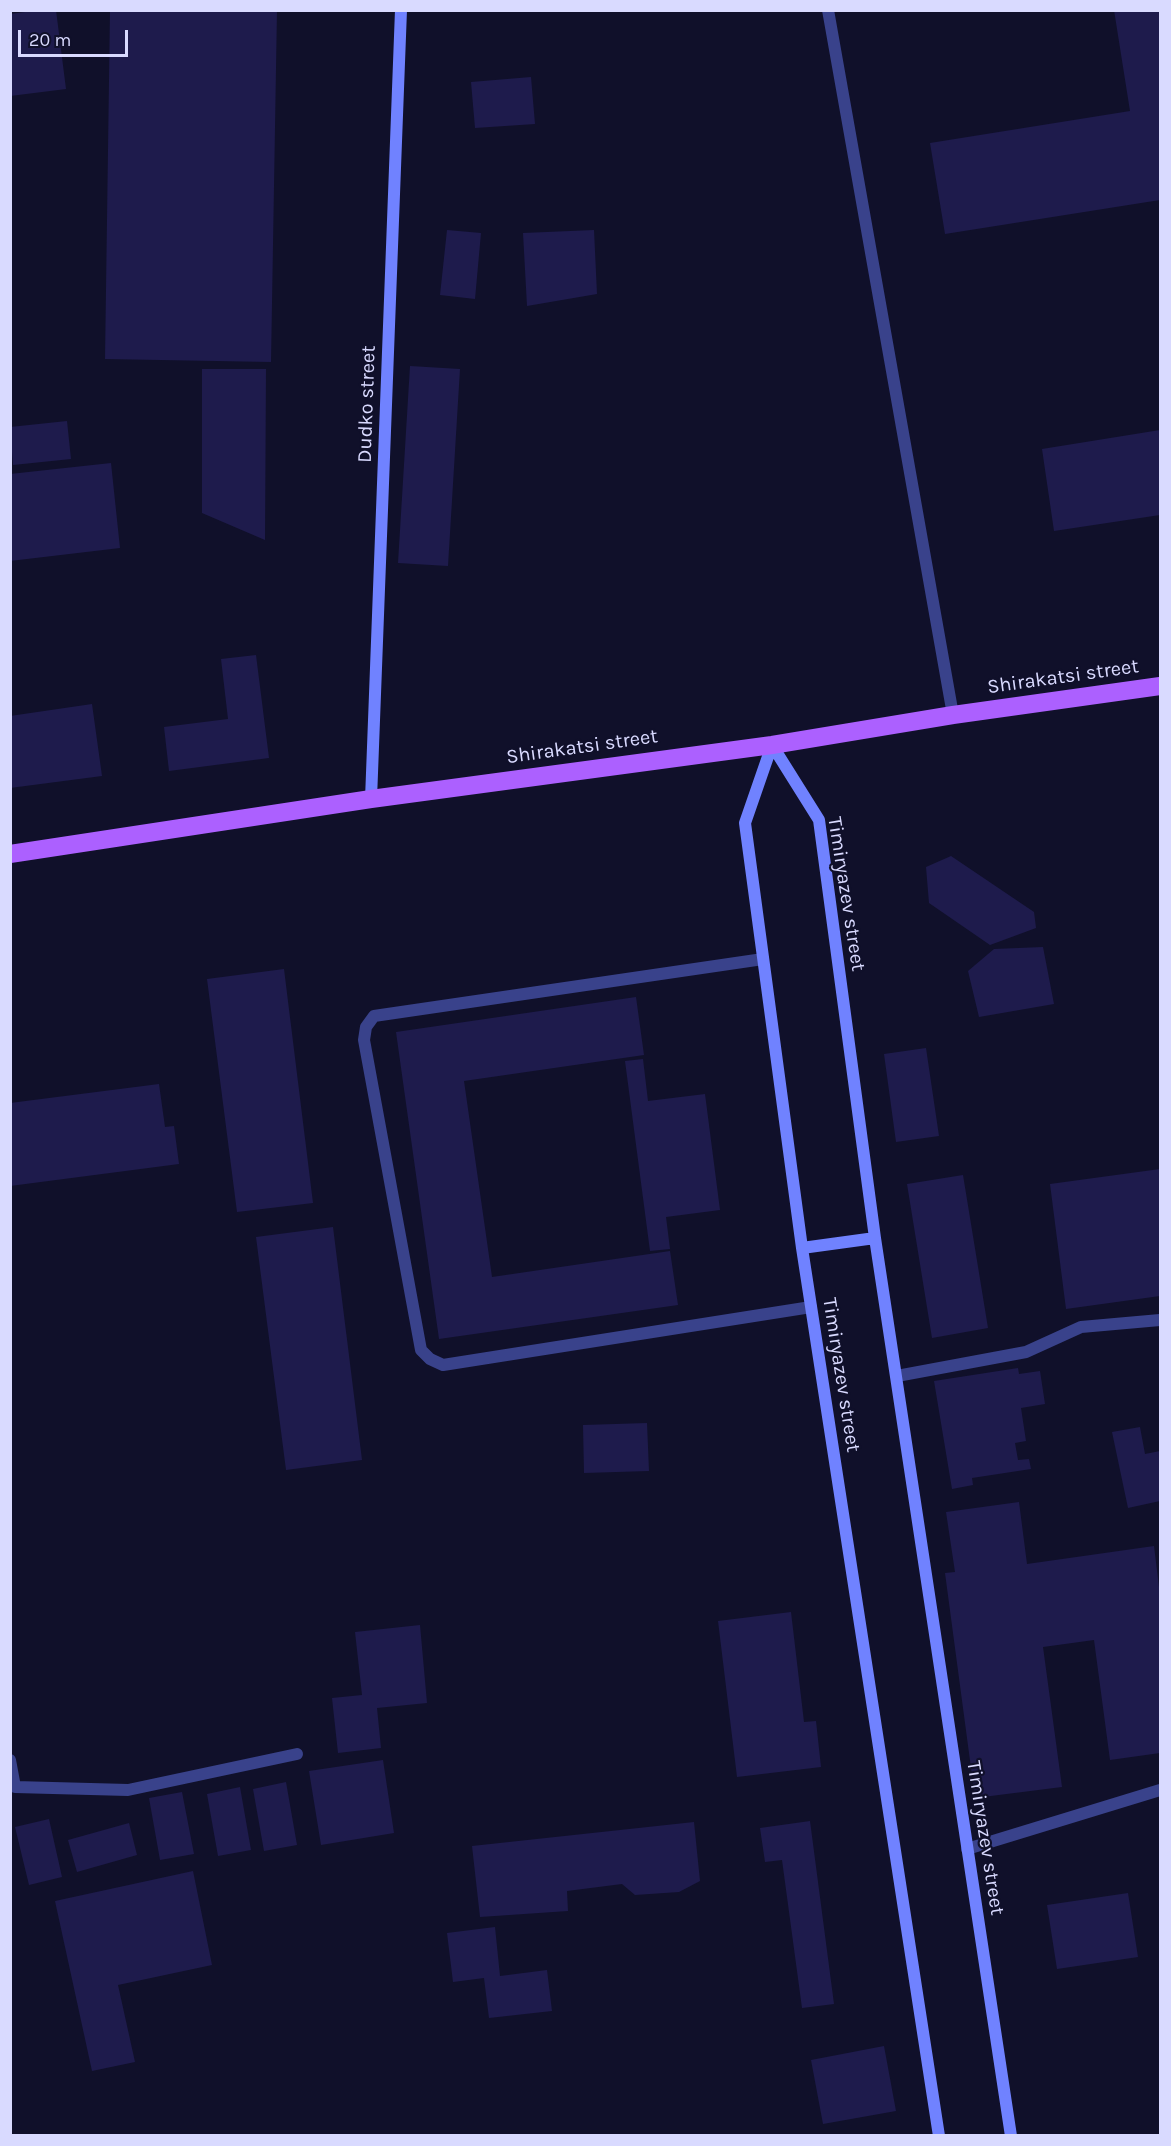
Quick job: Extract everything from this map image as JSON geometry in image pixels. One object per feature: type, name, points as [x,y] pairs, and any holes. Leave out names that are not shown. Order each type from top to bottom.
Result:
[{"type":"main road","name":"Shirakatsi street","points":[[10,854],[371,799],[772,745],[953,715],[1161,686]]},
{"type":"street","name":"Dudko street","points":[[371,799],[401,10]]},
{"type":"street","points":[[828,10],[953,715]]},
{"type":"street","name":"Timiryazev street","points":[[772,745],[745,823],[802,1248],[939,2136]]},
{"type":"street","name":"Timiryazev street","points":[[772,745],[819,820],[875,1238],[1011,2136]]},
{"type":"street","points":[[763,959],[374,1016],[366,1027],[364,1040],[421,1350],[430,1359],[443,1365],[811,1307]]},
{"type":"street","points":[[802,1248],[875,1238]]},
{"type":"street","points":[[897,1376],[1026,1352],[1082,1327],[1161,1320]]},
{"type":"street","points":[[10,1760],[15,1787],[128,1790],[297,1754]]},
{"type":"street","points":[[967,1849],[1161,1790]]},
{"type":"building","points":[[56,10],[66,89],[10,96],[10,14]]},
{"type":"building","points":[[110,10],[277,10],[271,362],[105,359]]},
{"type":"building","points":[[1114,10],[1160,10],[1160,200],[945,234],[930,143],[1130,111]]},
{"type":"building","points":[[531,77],[535,124],[475,128],[471,82]]},
{"type":"building","points":[[447,230],[481,233],[475,299],[440,295]]},
{"type":"building","points":[[594,230],[597,294],[527,306],[523,233]]},
{"type":"building","points":[[410,366],[460,369],[448,566],[398,563]]},
{"type":"building","points":[[202,369],[266,369],[265,540],[202,513]]},
{"type":"building","points":[[67,421],[71,459],[13,465],[10,427]]},
{"type":"building","points":[[1160,430],[1160,515],[1054,531],[1042,449]]},
{"type":"building","points":[[111,463],[120,548],[10,561],[10,474]]},
{"type":"building","points":[[256,655],[269,758],[169,771],[164,727],[228,719],[221,659]]},
{"type":"building","points":[[92,704],[102,776],[10,788],[10,716]]},
{"type":"building","points":[[951,856],[1034,912],[1036,928],[990,945],[929,903],[926,867]]},
{"type":"building","points":[[1043,947],[1054,1004],[979,1017],[968,971],[994,949]]},
{"type":"building","points":[[284,969],[313,1203],[237,1212],[207,979]]},
{"type":"building","points":[[636,997],[644,1055],[464,1081],[492,1277],[670,1251],[678,1305],[439,1339],[396,1032]]},
{"type":"building","points":[[926,1048],[939,1136],[896,1142],[884,1054]]},
{"type":"building","points":[[643,1059],[648,1101],[705,1094],[720,1210],[666,1217],[670,1249],[650,1251],[625,1061]]},
{"type":"building","points":[[159,1084],[165,1127],[174,1126],[179,1164],[10,1186],[10,1103]]},
{"type":"building","points":[[1160,1169],[1160,1296],[1066,1309],[1050,1184]]},
{"type":"building","points":[[963,1175],[988,1328],[932,1338],[907,1184]]},
{"type":"building","points":[[333,1227],[362,1460],[286,1470],[256,1237]]},
{"type":"building","points":[[1018,1368],[1019,1374],[1040,1371],[1045,1404],[1021,1408],[1026,1441],[1015,1443],[1018,1460],[1029,1459],[1031,1469],[972,1478],[973,1485],[952,1489],[934,1381]]},
{"type":"building","points":[[647,1423],[649,1471],[584,1473],[583,1425]]},
{"type":"building","points":[[1140,1427],[1145,1454],[1160,1451],[1160,1501],[1128,1508],[1112,1432]]},
{"type":"building","points":[[1019,1502],[1027,1564],[1154,1546],[1160,1595],[1160,1753],[1110,1760],[1094,1640],[1043,1647],[1062,1787],[975,1798],[945,1573],[955,1572],[946,1512]]},
{"type":"building","points":[[791,1612],[804,1722],[816,1721],[821,1767],[737,1777],[718,1621]]},
{"type":"building","points":[[420,1625],[427,1703],[377,1708],[381,1748],[338,1753],[332,1698],[362,1695],[355,1632]]},
{"type":"building","points":[[383,1760],[394,1833],[321,1845],[309,1771]]},
{"type":"building","points":[[286,1782],[297,1845],[264,1851],[253,1789]]},
{"type":"building","points":[[240,1787],[251,1850],[218,1856],[207,1794]]},
{"type":"building","points":[[182,1792],[194,1854],[160,1860],[149,1798]]},
{"type":"building","points":[[49,1819],[62,1877],[29,1885],[15,1827]]},
{"type":"building","points":[[810,1821],[834,2004],[802,2008],[782,1860],[765,1862],[760,1828]]},
{"type":"building","points":[[694,1822],[700,1881],[679,1892],[635,1895],[622,1884],[567,1891],[568,1911],[480,1917],[472,1846]]},
{"type":"building","points":[[129,1823],[137,1855],[77,1872],[68,1840]]},
{"type":"building","points":[[193,1871],[212,1965],[118,1985],[135,2062],[92,2071],[55,1901]]},
{"type":"building","points":[[1128,1893],[1138,1957],[1057,1969],[1047,1905]]},
{"type":"building","points":[[495,1927],[500,1976],[547,1970],[552,2011],[489,2018],[484,1978],[453,1982],[447,1933]]},
{"type":"building","points":[[884,2046],[896,2111],[823,2124],[811,2060]]}]
